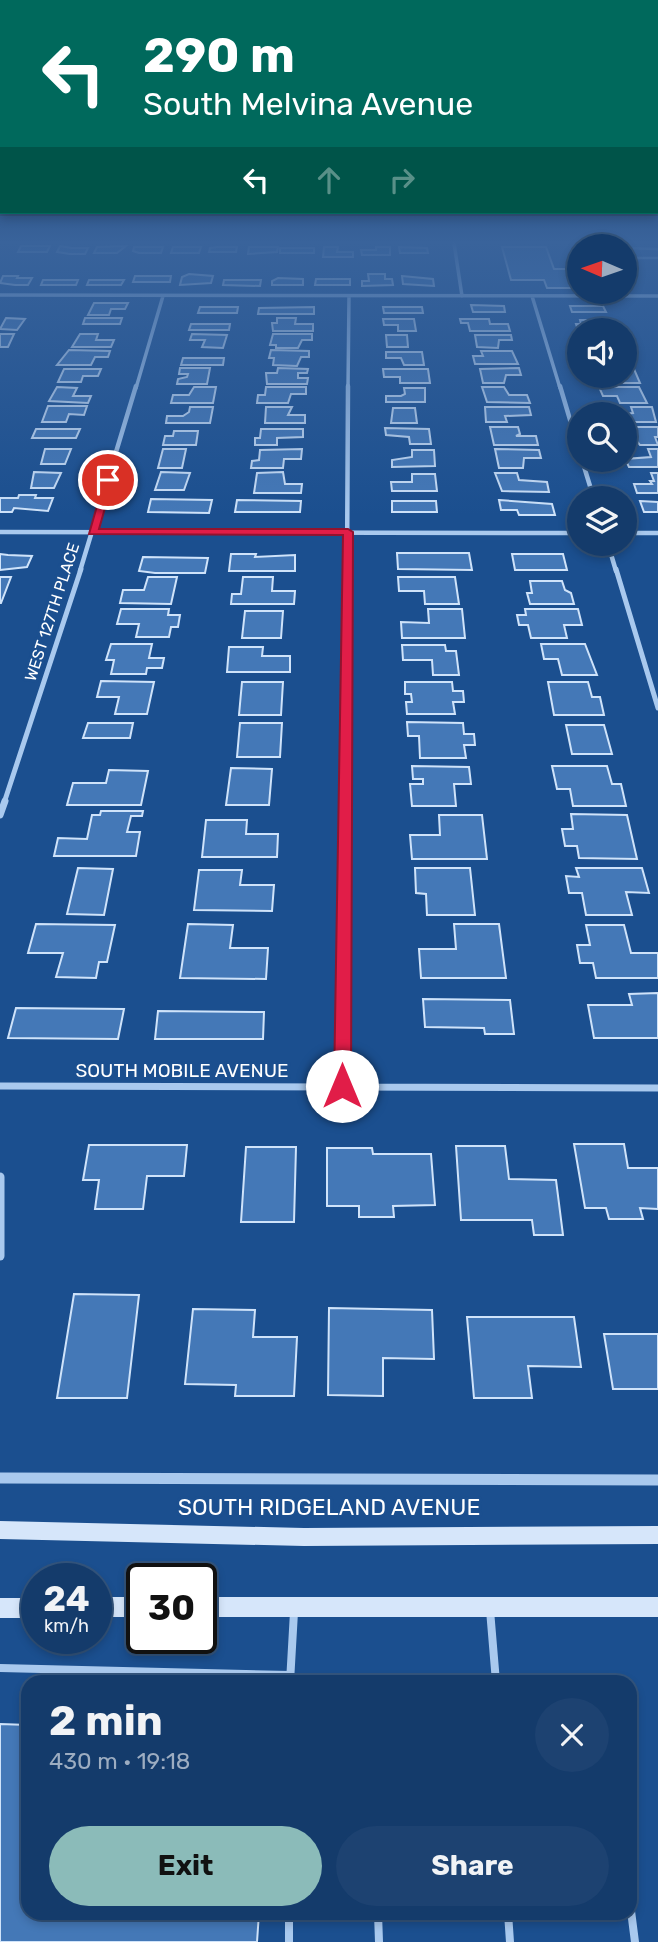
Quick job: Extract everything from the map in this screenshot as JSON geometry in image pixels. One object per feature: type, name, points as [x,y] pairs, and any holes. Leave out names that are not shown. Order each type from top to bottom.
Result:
[{"type":"main road","name":"SOUTH RIDGELAND AVENUE","points":[[0,1530],[303,1537],[658,1535]]},
{"type":"main road","points":[[217,1607],[658,1607]]},
{"type":"main road","points":[[0,1608],[21,1608]]},
{"type":"street","name":"WEST 127TH PLACE","points":[[0,816],[93,532],[152,334]]},
{"type":"street","points":[[342,1086],[349,334]]},
{"type":"street","points":[[543,334],[567,411]]},
{"type":"street","points":[[0,532],[567,533]]},
{"type":"street","points":[[637,533],[658,533]]},
{"type":"street","points":[[612,556],[658,708]]},
{"type":"street","name":"SOUTH MOBILE AVENUE","points":[[0,1086],[658,1088]]},
{"type":"street","points":[[0,1177],[0,1256]]},
{"type":"street","points":[[0,1478],[658,1480]]},
{"type":"lane","points":[[290,1675],[295,1606]]},
{"type":"lane","points":[[489,1607],[495,1675]]},
{"type":"lane","points":[[0,1668],[185,1675]]},
{"type":"lane","points":[[289,1920],[289,1942]]},
{"type":"lane","points":[[378,1920],[379,1942]]},
{"type":"lane","points":[[508,1920],[510,1942]]},
{"type":"lane","points":[[632,1920],[635,1942]]},
{"type":"building","points":[[0,334],[14,334],[8,347],[0,347]]},
{"type":"building","points":[[80,334],[98,334],[96,340],[114,340],[111,347],[72,347]]},
{"type":"building","points":[[192,334],[227,335],[223,348],[202,347],[205,340],[190,340]]},
{"type":"building","points":[[273,334],[312,334],[312,340],[302,340],[298,348],[276,348],[276,345],[270,345]]},
{"type":"building","points":[[386,335],[407,335],[408,347],[387,347]]},
{"type":"building","points":[[475,335],[511,335],[512,340],[499,340],[498,348],[477,347]]},
{"type":"building","points":[[69,350],[110,351],[108,357],[95,357],[91,365],[57,365]]},
{"type":"building","points":[[271,350],[309,351],[309,357],[301,357],[297,366],[273,365],[274,358],[269,358]]},
{"type":"building","points":[[481,351],[512,351],[518,364],[475,364],[473,356],[483,356]]},
{"type":"building","points":[[386,352],[422,352],[424,365],[404,365],[401,358],[386,358]]},
{"type":"building","points":[[183,358],[224,358],[223,365],[181,365]]},
{"type":"building","points":[[180,368],[210,368],[207,384],[177,384],[178,379],[187,377],[188,374],[179,374]]},
{"type":"building","points":[[278,368],[308,369],[307,373],[298,373],[298,378],[308,378],[307,384],[267,384],[266,373],[277,373]]},
{"type":"building","points":[[519,368],[521,375],[506,375],[504,383],[483,383],[480,369]]},
{"type":"building","points":[[64,369],[101,369],[98,376],[83,376],[81,382],[58,382]]},
{"type":"building","points":[[383,369],[428,369],[430,383],[400,383],[400,377],[384,377]]},
{"type":"building","points":[[57,387],[77,388],[73,396],[91,396],[88,403],[49,401]]},
{"type":"building","points":[[194,387],[216,387],[213,403],[171,403],[173,395],[189,395]]},
{"type":"building","points":[[266,387],[306,387],[306,394],[291,394],[288,403],[257,403],[258,395],[265,395]]},
{"type":"building","points":[[482,387],[504,387],[509,395],[527,395],[530,403],[487,402]]},
{"type":"building","points":[[639,387],[647,403],[620,402],[617,396],[603,396],[599,388]]},
{"type":"building","points":[[404,388],[425,388],[425,402],[386,402],[386,396],[405,394]]},
{"type":"building","points":[[48,406],[87,406],[84,415],[69,414],[66,422],[42,422]]},
{"type":"building","points":[[190,407],[213,407],[210,423],[166,423],[167,416],[183,416],[189,412]]},
{"type":"building","points":[[266,407],[292,407],[288,415],[305,415],[305,423],[265,423]]},
{"type":"building","points":[[485,407],[529,407],[531,415],[505,416],[507,422],[486,422]]},
{"type":"building","points":[[637,407],[652,407],[656,422],[637,422]]},
{"type":"building","points":[[393,408],[415,408],[417,423],[391,423]]},
{"type":"building","points":[[490,427],[518,427],[520,434],[516,436],[536,436],[538,445],[494,445]]},
{"type":"building","points":[[637,427],[658,427],[658,437],[655,437],[658,445],[640,445],[637,441]]},
{"type":"building","points":[[385,428],[429,429],[431,444],[410,444],[409,437],[386,435]]},
{"type":"building","points":[[36,429],[80,429],[76,438],[32,438]]},
{"type":"building","points":[[261,429],[303,429],[303,437],[277,438],[277,445],[255,445],[255,438],[260,438]]},
{"type":"building","points":[[174,431],[198,431],[196,445],[163,445],[165,436],[173,436]]},
{"type":"building","points":[[45,449],[71,449],[65,464],[41,464]]},
{"type":"building","points":[[163,449],[186,449],[182,468],[158,468]]},
{"type":"building","points":[[302,449],[301,459],[284,459],[283,468],[251,468],[252,461],[259,460],[260,450]]},
{"type":"building","points":[[495,449],[539,450],[541,458],[524,458],[523,468],[499,468]]},
{"type":"building","points":[[648,449],[658,449],[658,467],[637,467],[637,458],[651,457]]},
{"type":"building","points":[[412,450],[434,450],[435,466],[392,467],[392,460],[412,457]]},
{"type":"building","points":[[34,472],[61,473],[54,488],[31,488]]},
{"type":"building","points":[[161,472],[190,473],[184,490],[155,490]]},
{"type":"building","points":[[283,472],[285,484],[302,484],[301,493],[254,493],[257,473]]},
{"type":"building","points":[[495,473],[517,473],[519,480],[547,482],[549,492],[502,491]]},
{"type":"building","points":[[651,473],[658,473],[658,493],[637,493],[637,486],[634,484],[652,484],[650,481],[654,481]]},
{"type":"building","points":[[412,474],[435,474],[437,491],[392,491],[391,482],[412,482]]},
{"type":"building","points":[[19,495],[53,498],[48,511],[14,508],[12,512],[0,512],[0,498],[18,498]]},
{"type":"building","points":[[151,499],[212,500],[209,513],[148,512]]},
{"type":"building","points":[[237,500],[301,501],[300,512],[235,512]]},
{"type":"building","points":[[499,500],[552,504],[555,515],[519,515],[517,510],[501,510]]},
{"type":"building","points":[[392,501],[436,501],[437,512],[392,512]]},
{"type":"building","points":[[640,501],[658,502],[658,512],[644,512]]},
{"type":"building","points":[[397,553],[469,553],[472,570],[398,569]]},
{"type":"building","points":[[0,554],[32,556],[27,567],[0,570]]},
{"type":"building","points":[[231,554],[256,554],[255,557],[295,555],[295,571],[229,571]]},
{"type":"building","points":[[512,554],[563,554],[567,570],[515,570]]},
{"type":"building","points":[[143,557],[208,558],[205,573],[155,573],[139,571]]},
{"type":"building","points":[[0,577],[11,577],[1,603],[0,603]]},
{"type":"building","points":[[148,577],[177,577],[171,604],[120,603],[123,590],[144,590]]},
{"type":"building","points":[[243,577],[273,577],[272,591],[295,591],[294,604],[231,604],[232,594],[241,594]]},
{"type":"building","points":[[398,577],[455,577],[459,604],[425,604],[424,591],[399,591]]},
{"type":"building","points":[[530,581],[562,581],[565,590],[571,593],[574,604],[530,604],[527,593],[532,593]]},
{"type":"building","points":[[121,609],[169,609],[168,615],[180,615],[178,627],[171,627],[169,637],[136,637],[139,624],[117,624]]},
{"type":"building","points":[[428,609],[462,609],[465,638],[402,638],[401,622],[429,623]]},
{"type":"building","points":[[525,609],[578,609],[582,625],[564,625],[567,638],[531,638],[528,625],[519,625],[517,615],[526,615]]},
{"type":"building","points":[[245,611],[283,611],[281,638],[242,638]]},
{"type":"building","points":[[111,644],[152,644],[149,658],[164,658],[162,668],[147,668],[146,674],[111,674],[114,660],[106,660]]},
{"type":"building","points":[[541,644],[585,644],[597,675],[562,675],[558,659],[544,659]]},
{"type":"building","points":[[402,645],[445,645],[446,651],[456,651],[459,675],[433,675],[432,660],[403,660]]},
{"type":"building","points":[[229,647],[263,647],[262,656],[290,656],[290,672],[227,672]]},
{"type":"building","points":[[101,681],[154,682],[147,714],[115,714],[119,697],[97,697]]},
{"type":"building","points":[[242,682],[283,682],[281,715],[239,715]]},
{"type":"building","points":[[405,682],[452,682],[453,691],[463,691],[464,702],[453,702],[455,714],[407,714],[406,702],[412,702],[411,694],[405,694]]},
{"type":"building","points":[[548,682],[588,682],[592,697],[600,697],[604,715],[554,715]]},
{"type":"building","points":[[407,722],[463,723],[464,734],[474,734],[475,745],[464,745],[466,758],[420,758],[419,736],[408,736]]},
{"type":"building","points":[[88,723],[133,723],[130,738],[83,738]]},
{"type":"building","points":[[240,723],[282,723],[280,757],[237,757]]},
{"type":"building","points":[[566,725],[604,725],[612,754],[572,754]]},
{"type":"building","points":[[412,766],[469,767],[471,784],[454,784],[456,806],[412,806],[410,784],[423,784],[423,779],[413,779]]},
{"type":"building","points":[[552,766],[607,766],[612,784],[621,784],[626,806],[573,806],[570,789],[557,789]]},
{"type":"building","points":[[231,768],[272,769],[269,805],[226,805]]},
{"type":"building","points":[[109,770],[148,771],[141,805],[67,805],[73,783],[106,783]]},
{"type":"building","points":[[101,811],[143,811],[142,816],[131,816],[127,832],[140,832],[136,856],[54,856],[58,838],[87,839],[92,815],[100,815]]},
{"type":"building","points":[[571,814],[627,815],[637,859],[579,858],[577,846],[565,846],[562,829],[573,829]]},
{"type":"building","points":[[439,815],[482,815],[487,859],[412,859],[410,835],[440,835]]},
{"type":"building","points":[[206,820],[247,820],[246,834],[278,834],[277,857],[202,857]]},
{"type":"building","points":[[78,868],[113,869],[104,915],[67,914]]},
{"type":"building","points":[[415,868],[470,868],[475,915],[427,915],[426,894],[416,893]]},
{"type":"building","points":[[576,868],[642,868],[649,893],[626,892],[632,915],[586,915],[582,893],[569,893],[566,876],[579,877]]},
{"type":"building","points":[[199,870],[242,870],[240,885],[274,885],[272,911],[194,910]]},
{"type":"building","points":[[36,924],[115,925],[107,962],[99,962],[96,978],[56,977],[63,953],[28,953]]},
{"type":"building","points":[[188,924],[233,925],[230,948],[268,948],[266,979],[180,978]]},
{"type":"building","points":[[454,924],[499,924],[506,978],[421,978],[419,949],[456,949]]},
{"type":"building","points":[[586,925],[624,925],[631,953],[658,953],[658,978],[596,978],[593,963],[580,963],[577,945],[590,945]]},
{"type":"building","points":[[658,993],[658,1038],[594,1038],[588,1005],[632,1005],[629,994]]},
{"type":"building","points":[[423,999],[510,1000],[514,1034],[485,1034],[484,1028],[425,1027]]},
{"type":"building","points":[[16,1008],[124,1009],[118,1039],[8,1038]]},
{"type":"building","points":[[158,1011],[264,1012],[263,1039],[155,1039]]},
{"type":"building","points":[[574,1144],[624,1144],[628,1168],[658,1168],[658,1209],[640,1208],[643,1219],[609,1219],[606,1208],[585,1208]]},
{"type":"building","points":[[89,1145],[187,1145],[184,1176],[147,1176],[143,1209],[95,1209],[99,1180],[83,1180]]},
{"type":"building","points":[[456,1146],[505,1146],[509,1179],[556,1180],[563,1235],[534,1235],[532,1220],[461,1220]]},
{"type":"building","points":[[246,1147],[296,1147],[294,1222],[241,1222]]},
{"type":"building","points":[[327,1148],[372,1148],[373,1154],[431,1154],[435,1205],[393,1206],[394,1217],[359,1217],[359,1206],[327,1206]]},
{"type":"building","points":[[74,1294],[139,1295],[127,1398],[57,1398]]},
{"type":"building","points":[[329,1308],[432,1310],[434,1359],[383,1358],[383,1396],[328,1395]]},
{"type":"building","points":[[193,1309],[255,1310],[253,1337],[297,1337],[294,1396],[235,1396],[236,1385],[185,1384]]},
{"type":"building","points":[[467,1317],[574,1317],[581,1367],[528,1366],[532,1398],[474,1398]]},
{"type":"building","points":[[604,1334],[658,1334],[658,1389],[613,1389]]},
{"type":"building","points":[[0,1724],[21,1725],[21,1920],[259,1920],[257,1942],[0,1942]]},
{"type":"route","points":[[108,480],[93,532],[348,532],[342,1086]]}]
